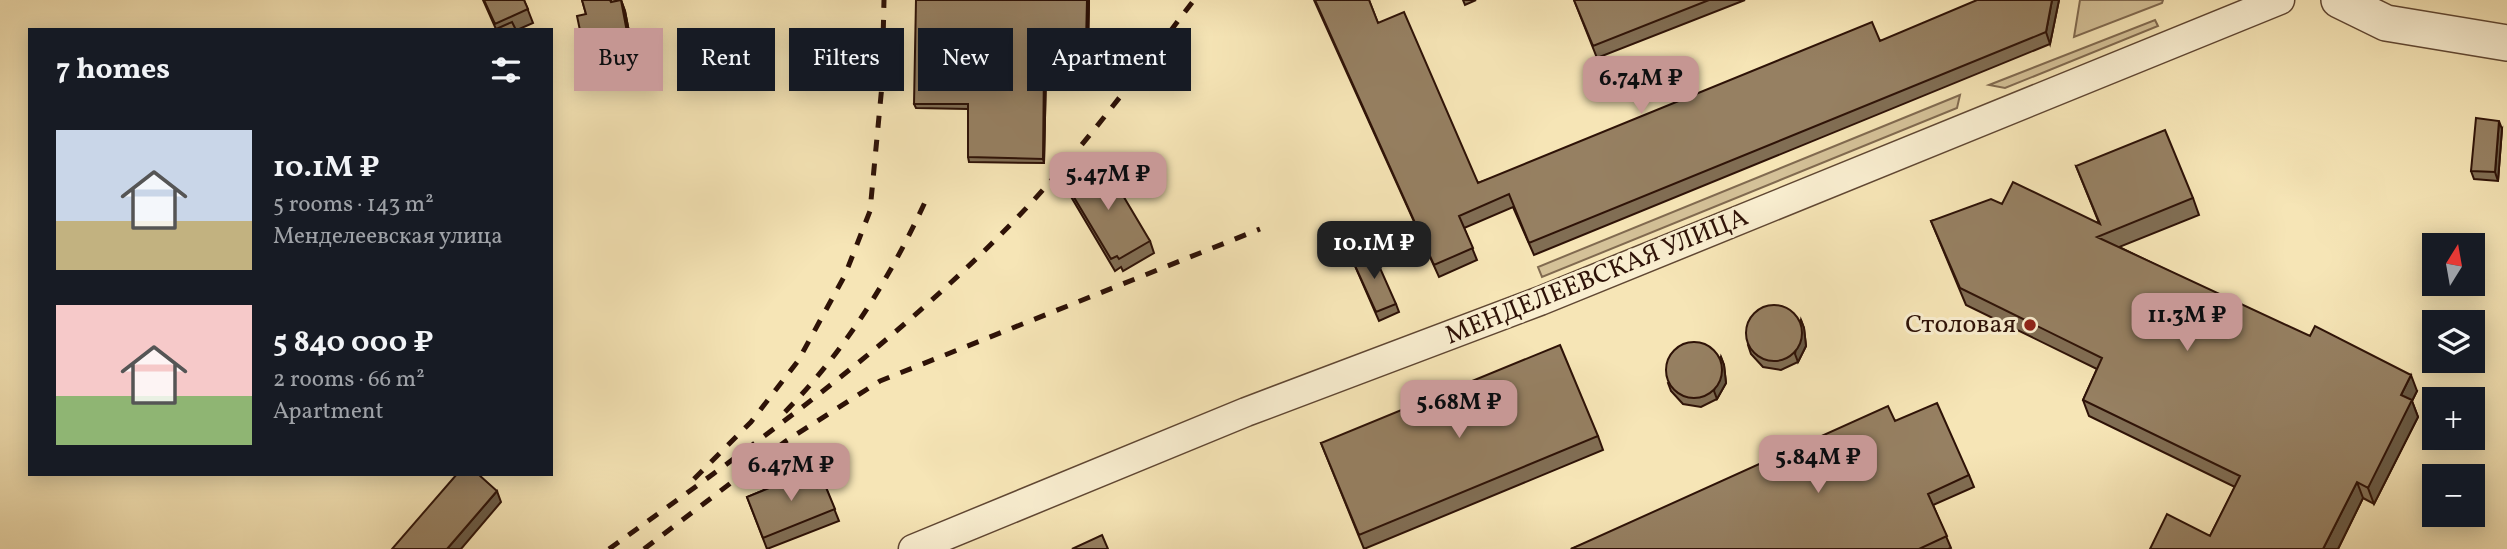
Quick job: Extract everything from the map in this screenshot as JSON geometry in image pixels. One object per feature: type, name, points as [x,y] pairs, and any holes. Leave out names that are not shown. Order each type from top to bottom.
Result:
[{"type":"street","name":"МЕНДЕЛЕЕВСКАЯ УЛИЦА","points":[[913,549],[1246,412],[1514,311],[2280,0]]},
{"type":"street","points":[[2339,0],[2386,23],[2507,43]]},
{"type":"shaded area","points":[[2080,0],[2163,0],[2162,3],[2074,37]]},
{"type":"shaded area","points":[[2155,20],[2158,26],[2005,88],[1989,85]]},
{"type":"shaded area","points":[[1960,95],[1957,108],[1542,277],[1538,267]]},
{"type":"building","points":[[484,0],[524,0],[528,9],[495,24]]},
{"type":"building","points":[[582,0],[621,0],[626,28],[580,28],[577,16],[586,14]]},
{"type":"building","points":[[916,0],[1087,0],[1086,28],[1027,28],[1027,91],[1044,91],[1043,159],[968,157],[968,104],[914,104]]},
{"type":"building","points":[[1315,0],[1369,0],[1378,23],[1404,12],[1478,183],[1872,22],[1880,41],[1977,0],[2052,0],[2046,32],[1529,243],[1509,194],[1459,216],[1473,248],[1434,265]]},
{"type":"building","points":[[1574,0],[1709,0],[1593,46]]},
{"type":"building","points":[[512,22],[515,28],[498,28]]},
{"type":"building","points":[[2476,118],[2499,121],[2495,172],[2471,171]]},
{"type":"building","points":[[2165,130],[2193,198],[2097,237],[2310,336],[2315,326],[2411,375],[2401,395],[2412,400],[2368,488],[2357,482],[2323,549],[2150,549],[2167,514],[2210,536],[2240,476],[2083,400],[2102,358],[1960,288],[1931,221],[1991,199],[2002,204],[2013,182],[2100,224],[2076,166]]},
{"type":"building","points":[[1103,162],[1150,241],[1119,259],[1117,256],[1111,259],[1066,184]]},
{"type":"building","points":[[1372,250],[1396,304],[1376,312],[1352,259]]},
{"type":"building","points":[[1768,305],[1780,305],[1790,309],[1798,317],[1802,333],[1798,349],[1790,357],[1780,361],[1768,361],[1758,357],[1750,349],[1746,339],[1746,327],[1750,317],[1758,309]]},
{"type":"building","points":[[1688,342],[1700,342],[1710,346],[1718,354],[1722,370],[1718,386],[1710,394],[1700,398],[1688,398],[1678,394],[1670,386],[1666,376],[1666,364],[1670,354],[1678,346]]},
{"type":"building","points":[[1560,345],[1598,436],[1359,535],[1321,443]]},
{"type":"building","points":[[1937,403],[1969,475],[1928,494],[1947,536],[1919,549],[1571,549],[1888,406],[1895,421]]},
{"type":"building","points":[[818,468],[835,509],[763,538],[747,497]]},
{"type":"building","points":[[455,476],[480,476],[497,491],[447,549],[392,549]]},
{"type":"building","points":[[1102,535],[1108,549],[1072,549]]},
{"type":"railway","points":[[694,479],[751,422],[798,361],[845,275],[870,211],[882,85],[884,0]]},
{"type":"railway","points":[[609,549],[819,394],[919,312],[967,268],[1061,169],[1107,114],[1194,0]]},
{"type":"railway","points":[[785,412],[828,364],[865,312],[926,200]]},
{"type":"railway","points":[[644,549],[786,441],[880,381],[1260,229]]},
{"type":"place","name":"Столовая","points":[[2030,325]]}]
